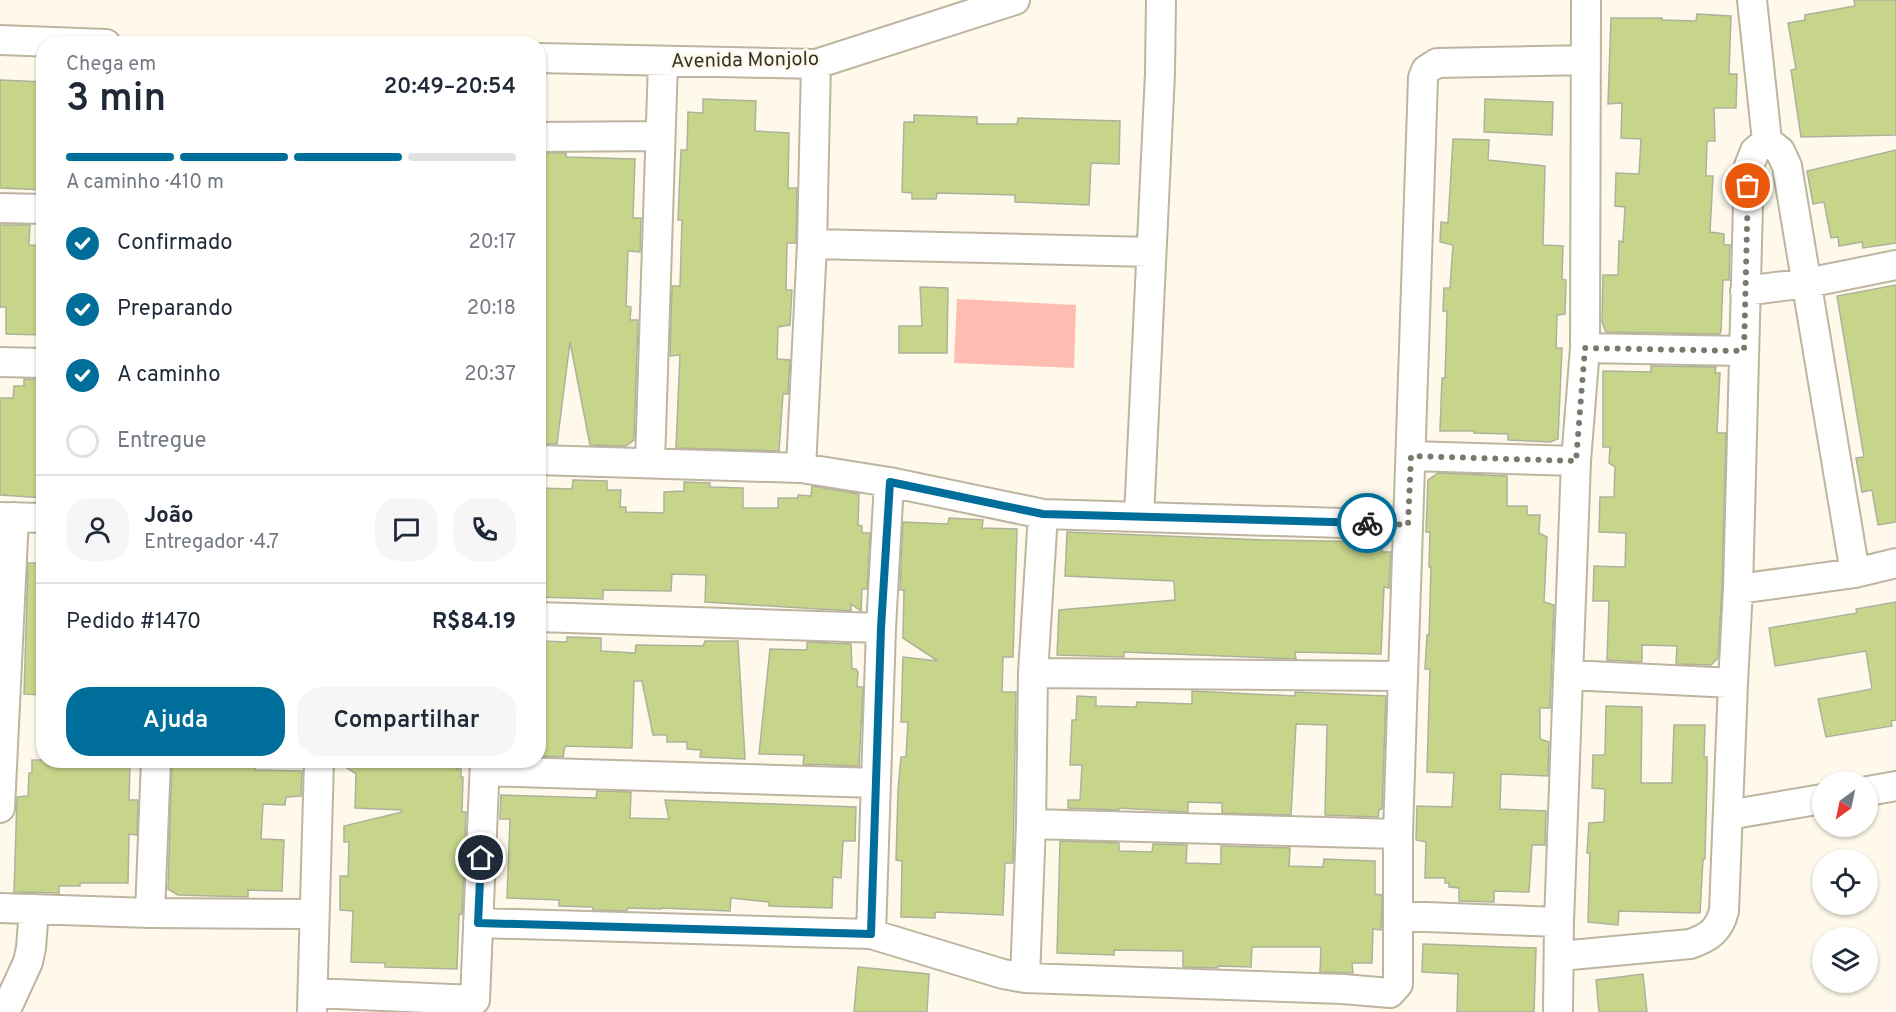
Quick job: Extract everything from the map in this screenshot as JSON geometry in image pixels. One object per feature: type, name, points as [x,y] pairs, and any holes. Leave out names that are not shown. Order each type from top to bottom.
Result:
[{"type":"street","name":"Avenida Monjolo","points":[[546,58],[816,64],[1015,0]]},
{"type":"street","points":[[1139,517],[1160,73],[1161,0]]},
{"type":"street","points":[[1558,1012],[1559,921],[1576,461],[1585,348],[1587,0]]},
{"type":"street","points":[[1752,0],[1767,141],[1780,151],[1787,166],[1855,573]]},
{"type":"street","points":[[0,40],[36,41]]},
{"type":"street","points":[[478,923],[871,934],[1003,974],[1025,978],[1265,999],[1342,989],[1390,993],[1398,984],[1398,834],[1402,676],[1422,90],[1426,70],[1437,63],[1585,60]]},
{"type":"street","points":[[650,462],[663,62]]},
{"type":"street","points":[[801,468],[812,244],[816,64]]},
{"type":"street","points":[[546,137],[660,136]]},
{"type":"street","points":[[1560,956],[1690,944],[1714,933],[1721,923],[1724,911],[1738,589],[1749,165],[1755,151],[1767,141]]},
{"type":"street","points":[[0,208],[36,209]]},
{"type":"street","points":[[812,244],[1151,252]]},
{"type":"street","points":[[1745,291],[1806,283],[1896,265]]},
{"type":"street","points":[[1585,348],[1744,351]]},
{"type":"street","points":[[0,362],[36,363]]},
{"type":"street","points":[[1411,456],[1576,461]]},
{"type":"street","points":[[546,460],[801,468],[890,482],[1043,514],[1408,525]]},
{"type":"street","points":[[871,934],[881,628],[890,482]]},
{"type":"street","points":[[1025,978],[1031,824],[1033,674],[1043,514]]},
{"type":"street","points":[[0,808],[7,517],[36,518]]},
{"type":"street","points":[[1738,589],[1855,573],[1896,563]]},
{"type":"street","points":[[546,617],[881,628]]},
{"type":"street","points":[[1033,674],[1402,676]]},
{"type":"street","points":[[1569,675],[1733,683]]},
{"type":"street","points":[[150,913],[156,768]]},
{"type":"street","points":[[319,768],[312,1002],[476,1000],[485,768]]},
{"type":"street","points":[[531,768],[876,783]]},
{"type":"street","points":[[1878,789],[1896,786]]},
{"type":"street","points":[[1728,815],[1812,800]]},
{"type":"street","points":[[1031,824],[1398,834]]},
{"type":"street","points":[[0,908],[150,913],[314,914]]},
{"type":"street","points":[[5,1012],[28,962],[33,909]]},
{"type":"street","points":[[1398,916],[1559,921]]},
{"type":"shaded area","points":[[957,299],[1076,305],[1074,368],[954,363]]},
{"type":"building","points":[[1854,0],[1896,0],[1896,135],[1801,137],[1791,70],[1796,69],[1788,23],[1805,20],[1805,15],[1855,6]]},
{"type":"building","points":[[1697,14],[1731,16],[1729,74],[1737,74],[1736,108],[1714,108],[1715,141],[1707,141],[1706,176],[1713,176],[1710,232],[1724,234],[1724,245],[1730,245],[1729,280],[1723,280],[1721,331],[1720,334],[1606,332],[1602,322],[1603,275],[1618,275],[1619,241],[1623,242],[1625,207],[1615,206],[1616,173],[1639,174],[1641,139],[1621,138],[1622,103],[1608,104],[1611,18],[1696,21]]},
{"type":"building","points":[[0,80],[36,82],[36,190],[0,188]]},
{"type":"building","points":[[703,99],[756,101],[755,131],[789,133],[788,188],[797,188],[796,243],[787,243],[786,290],[792,290],[790,325],[778,327],[777,359],[790,360],[788,394],[783,394],[779,451],[676,448],[680,355],[670,356],[672,286],[680,286],[682,220],[678,220],[681,150],[687,150],[688,112],[703,113]]},
{"type":"building","points":[[1485,99],[1553,102],[1552,135],[1484,132]]},
{"type":"building","points":[[914,115],[977,117],[977,124],[1017,124],[1018,118],[1120,121],[1119,164],[1091,163],[1089,205],[1015,202],[1015,195],[937,193],[936,199],[912,199],[912,193],[902,192],[904,122],[914,122]]},
{"type":"building","points":[[1453,139],[1489,140],[1488,160],[1545,166],[1543,245],[1563,246],[1562,279],[1566,280],[1565,314],[1557,315],[1556,348],[1562,348],[1558,439],[1550,442],[1508,440],[1508,434],[1440,431],[1442,378],[1445,378],[1447,311],[1443,311],[1444,288],[1450,288],[1453,245],[1440,242],[1441,222],[1448,223]]},
{"type":"building","points":[[1896,150],[1896,243],[1863,248],[1862,242],[1839,246],[1838,237],[1831,238],[1824,202],[1813,204],[1807,171]]},
{"type":"building","points":[[546,153],[566,153],[566,157],[635,159],[633,218],[641,218],[640,252],[628,251],[626,306],[631,307],[630,320],[638,320],[634,440],[626,446],[590,445],[570,342],[557,444],[546,444]]},
{"type":"building","points":[[0,225],[30,225],[29,245],[36,245],[36,335],[6,334],[6,307],[0,307]]},
{"type":"building","points":[[1896,285],[1896,522],[1878,525],[1872,490],[1862,492],[1856,458],[1864,457],[1837,296]]},
{"type":"building","points":[[920,287],[948,288],[947,353],[899,353],[899,326],[922,326]]},
{"type":"building","points":[[1651,366],[1716,367],[1715,373],[1720,373],[1717,433],[1726,433],[1722,588],[1718,658],[1711,665],[1676,664],[1677,646],[1642,645],[1642,662],[1607,660],[1609,601],[1593,601],[1594,566],[1625,567],[1626,533],[1599,532],[1600,497],[1614,497],[1615,467],[1609,463],[1610,447],[1603,447],[1603,371],[1651,372]]},
{"type":"building","points":[[24,379],[36,380],[36,497],[0,495],[0,398],[13,398],[14,386],[24,386]]},
{"type":"building","points":[[1438,473],[1507,476],[1507,506],[1527,506],[1527,515],[1540,515],[1539,533],[1547,537],[1544,602],[1554,605],[1550,708],[1540,708],[1540,739],[1549,742],[1548,776],[1501,774],[1500,809],[1546,811],[1545,845],[1532,845],[1529,892],[1494,891],[1494,902],[1459,901],[1459,888],[1449,887],[1449,883],[1445,883],[1445,878],[1425,878],[1426,842],[1416,840],[1417,806],[1452,807],[1454,773],[1427,772],[1430,669],[1425,669],[1427,635],[1429,635],[1431,567],[1429,567],[1430,532],[1426,532],[1428,480]]},
{"type":"building","points":[[573,480],[607,481],[607,490],[621,490],[620,507],[626,507],[626,512],[664,513],[664,492],[684,491],[684,482],[710,483],[710,487],[743,488],[743,508],[778,508],[778,498],[811,496],[812,486],[859,494],[858,525],[862,526],[862,533],[870,533],[867,589],[862,589],[861,611],[851,604],[851,611],[705,602],[706,575],[672,574],[671,591],[603,590],[603,599],[546,597],[546,488],[572,489]]},
{"type":"building","points":[[949,518],[983,520],[982,528],[1017,529],[1013,657],[1003,657],[1002,692],[1016,692],[1013,863],[1005,863],[1003,915],[935,912],[935,918],[901,917],[902,861],[896,860],[898,791],[901,757],[906,757],[908,722],[901,722],[903,657],[938,661],[903,638],[904,590],[900,590],[903,522],[948,524]]},
{"type":"building","points":[[1067,532],[1382,542],[1382,552],[1391,552],[1389,588],[1384,587],[1381,654],[1295,652],[1296,659],[1124,652],[1124,657],[1057,655],[1059,610],[1175,600],[1174,581],[1065,576]]},
{"type":"building","points":[[28,563],[36,563],[36,695],[24,694]]},
{"type":"building","points":[[1896,602],[1896,720],[1891,721],[1892,726],[1826,737],[1818,699],[1872,689],[1866,651],[1775,666],[1769,628],[1857,613],[1856,609]]},
{"type":"building","points":[[567,637],[601,638],[601,651],[635,653],[636,645],[703,646],[705,641],[738,641],[745,759],[700,757],[701,750],[687,749],[687,742],[667,742],[667,735],[653,735],[642,681],[634,681],[632,748],[565,746],[563,757],[546,756],[546,641],[567,642]]},
{"type":"building","points":[[807,642],[851,644],[852,669],[858,672],[857,687],[863,687],[859,766],[803,764],[804,755],[759,754],[770,649],[807,650]]},
{"type":"building","points":[[1192,691],[1295,696],[1295,692],[1386,696],[1382,809],[1379,810],[1378,817],[1325,815],[1327,725],[1296,724],[1291,815],[1222,813],[1222,803],[1188,802],[1188,812],[1068,808],[1068,800],[1080,800],[1082,765],[1070,765],[1072,720],[1076,720],[1077,696],[1096,697],[1096,706],[1136,707],[1137,702],[1192,704]]},
{"type":"building","points":[[1606,706],[1642,707],[1641,783],[1672,783],[1674,725],[1705,725],[1704,757],[1707,757],[1707,778],[1705,859],[1703,859],[1700,913],[1619,911],[1618,925],[1588,922],[1589,823],[1604,822],[1605,789],[1592,788],[1593,755],[1605,755]]},
{"type":"building","points":[[32,760],[36,760],[36,768],[130,768],[129,800],[138,800],[137,835],[129,834],[128,883],[80,883],[80,886],[59,886],[59,893],[14,892],[17,797],[28,796],[29,773],[32,773]]},
{"type":"building","points":[[172,768],[255,768],[255,770],[302,771],[301,796],[286,797],[285,805],[263,804],[261,839],[284,840],[282,891],[248,890],[248,897],[178,895],[168,889]]},
{"type":"building","points":[[347,768],[461,769],[461,777],[463,777],[462,812],[466,812],[462,914],[459,914],[457,969],[385,967],[385,963],[351,962],[353,911],[340,910],[340,876],[348,876],[349,842],[344,842],[344,826],[402,812],[402,810],[355,808],[356,774]]},
{"type":"building","points":[[597,791],[631,792],[630,818],[669,819],[665,800],[856,807],[855,841],[843,841],[841,878],[833,877],[832,908],[769,906],[769,902],[731,898],[730,911],[661,908],[627,908],[627,911],[593,910],[593,907],[559,906],[559,900],[507,898],[510,819],[500,819],[501,795],[596,798]]},
{"type":"building","points":[[1060,841],[1119,843],[1119,851],[1152,852],[1153,844],[1187,845],[1186,863],[1221,864],[1221,846],[1290,848],[1289,866],[1323,867],[1324,859],[1375,861],[1375,894],[1382,895],[1382,907],[1381,930],[1373,929],[1372,963],[1352,963],[1353,973],[1320,972],[1321,947],[1252,947],[1251,967],[1218,966],[1218,968],[1183,967],[1183,951],[1114,950],[1114,955],[1057,953]]},
{"type":"building","points":[[1423,944],[1536,948],[1534,1012],[1457,1012],[1458,974],[1422,972]]},
{"type":"building","points":[[858,967],[929,974],[927,1012],[854,1012]]},
{"type":"building","points":[[1643,974],[1647,1012],[1599,1012],[1596,980]]},
{"type":"way so far","points":[[1367,523],[1408,525],[1411,456],[1576,461],[1585,348],[1744,351],[1748,186]]},
{"type":"route","points":[[481,858],[478,923],[871,934],[881,628],[890,482],[1043,514],[1367,523]]}]
